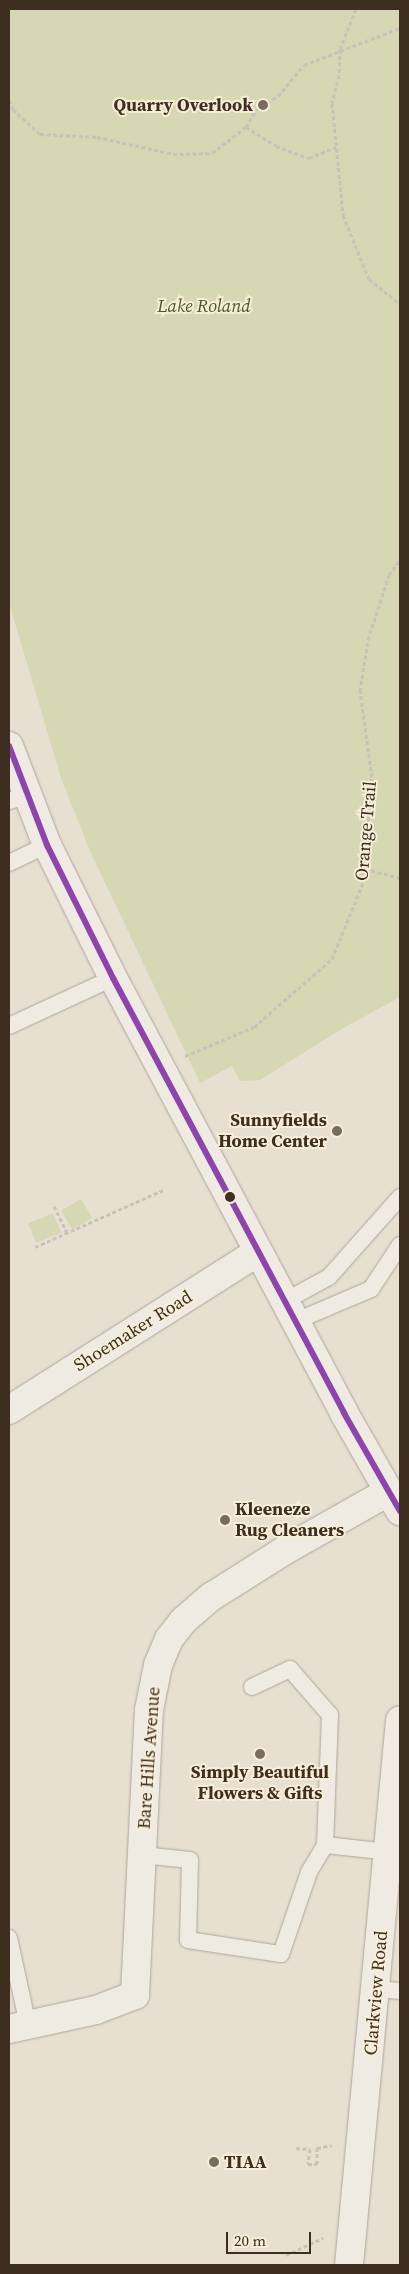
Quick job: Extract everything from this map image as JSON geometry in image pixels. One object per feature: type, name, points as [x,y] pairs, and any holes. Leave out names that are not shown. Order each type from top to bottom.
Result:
[{"type":"street","points":[[9,746],[14,798],[47,846],[159,1067],[394,1502]]},
{"type":"street","name":"Shoemaker Road","points":[[9,1410],[258,1252]]},
{"type":"street","name":"Bare Hills Avenue","points":[[18,2027],[96,2010],[135,1995],[149,1710],[158,1665],[169,1639],[182,1621],[211,1597],[394,1502]]},
{"type":"street","name":"Clarkview Road","points":[[349,2265],[388,1990],[389,1852],[400,1720]]},
{"type":"lane","points":[[9,862],[47,846]]},
{"type":"lane","points":[[9,1026],[113,978]]},
{"type":"lane","points":[[291,1311],[329,1277],[400,1197]]},
{"type":"lane","points":[[291,1311],[371,1289],[400,1245]]},
{"type":"lane","points":[[142,1855],[190,1860],[188,1940],[281,1954],[309,1872],[325,1845],[330,1716],[290,1669],[252,1687]]},
{"type":"lane","points":[[325,1845],[389,1852]]},
{"type":"lane","points":[[9,1938],[18,2027]]},
{"type":"path","points":[[356,9],[340,48],[339,76],[332,103],[343,215],[370,279],[400,304]]},
{"type":"path","points":[[9,100],[13,109],[40,134],[97,137],[174,154],[212,153],[246,126],[256,110],[278,96],[304,64],[340,48],[400,28]]},
{"type":"path","points":[[246,126],[276,146],[309,158],[336,147]]},
{"type":"path","name":"Orange Trail","points":[[159,1067],[254,1027],[332,959],[364,880],[372,777],[360,692],[368,640],[389,575],[400,560]]},
{"type":"path","points":[[365,869],[400,878]]},
{"type":"path","points":[[35,1247],[163,1190]]},
{"type":"path","points":[[54,1206],[67,1233]]},
{"type":"path","points":[[296,2148],[310,2149],[308,2164],[317,2164],[317,2148],[332,2145]]},
{"type":"path","points":[[286,2255],[323,2238]]},
{"type":"green space","name":"Lake Roland","points":[[9,9],[400,9],[400,997],[340,1030],[260,1080],[240,1081],[232,1066],[200,1083],[90,851],[61,778],[9,603]]},
{"type":"green space","points":[[81,1199],[92,1218],[72,1230],[61,1210]]},
{"type":"green space","points":[[53,1213],[61,1232],[36,1243],[28,1224]]},
{"type":"transit line","points":[[9,746],[47,845],[113,978],[344,1413],[400,1511]]},
{"type":"place","name":"Quarry Overlook","points":[[263,105]]},
{"type":"place","name":"Sunnyfields Home Center","points":[[337,1131]]},
{"type":"place","name":"Kleeneze Rug Cleaners","points":[[225,1520]]},
{"type":"place","name":"Simply Beautiful Flowers & Gifts","points":[[260,1754]]},
{"type":"place","name":"TIAA","points":[[214,2162]]}]
